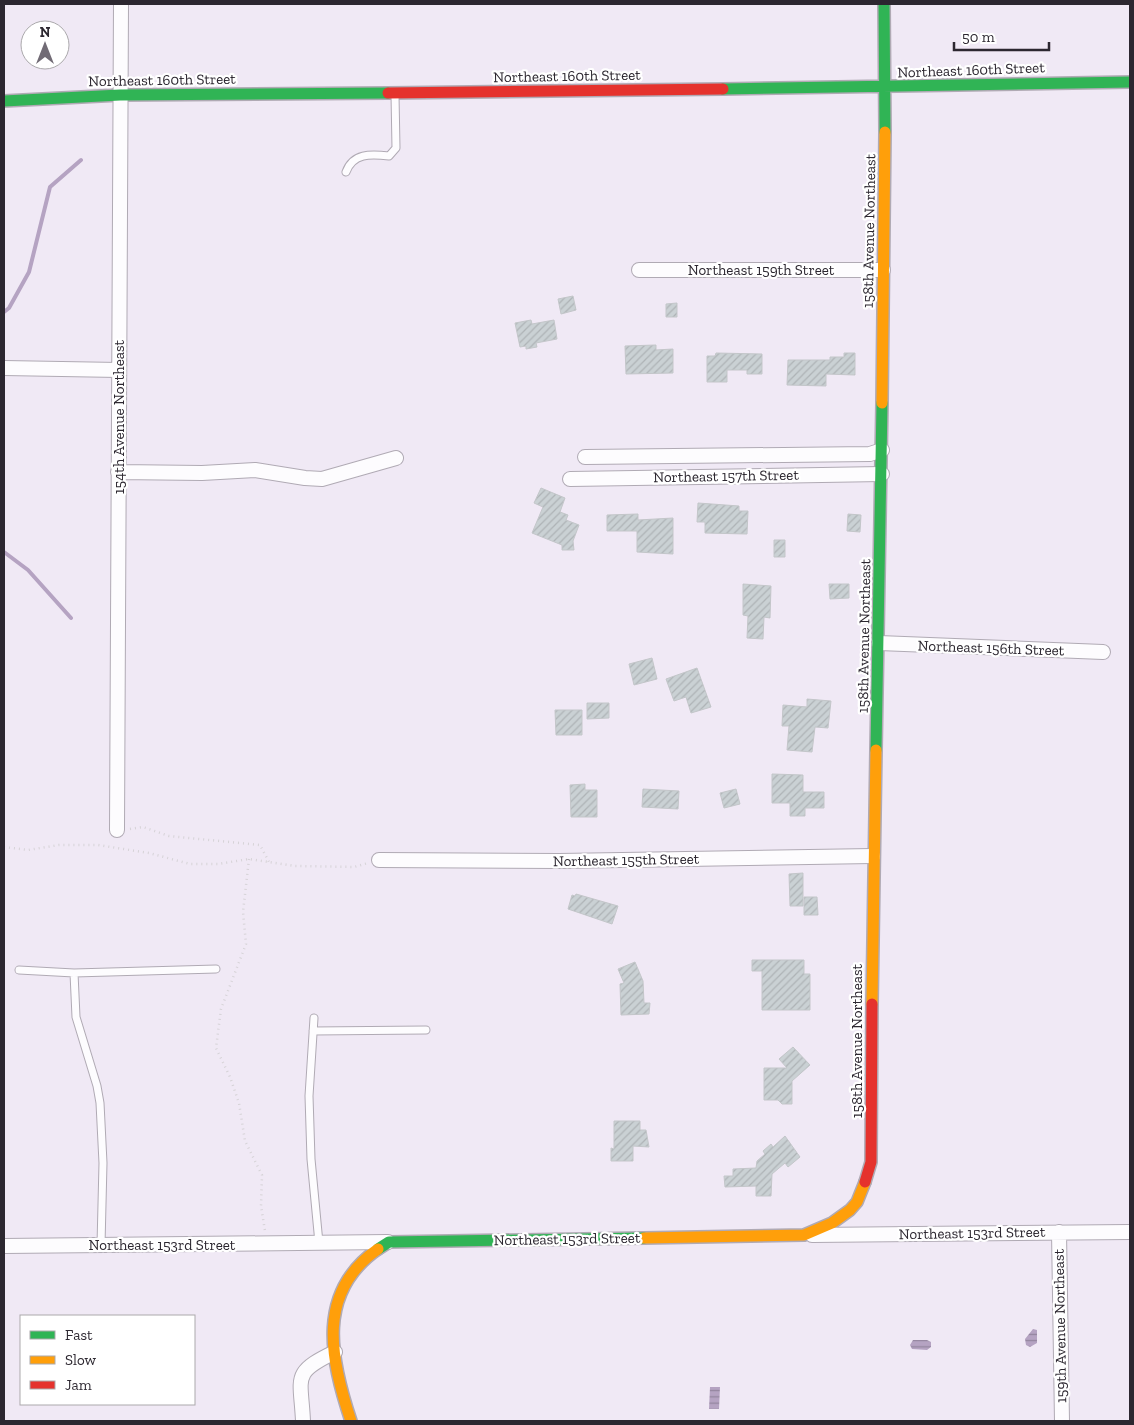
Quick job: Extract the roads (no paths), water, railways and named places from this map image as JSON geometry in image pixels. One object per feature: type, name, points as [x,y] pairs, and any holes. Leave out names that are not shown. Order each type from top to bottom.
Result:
[{"type":"street","name":"154th Avenue Northeast","points":[[117,830],[122,4]]},
{"type":"street","name":"158th Avenue Northeast","points":[[804,1235],[837,1222],[855,1206],[865,1187],[870,1162],[873,856],[882,474],[886,88],[884,4]]},
{"type":"street","name":"Northeast 160th Street","points":[[4,101],[120,95],[886,88],[1130,82]]},
{"type":"street","name":"Northeast 159th Street","points":[[639,270],[884,270]]},
{"type":"street","points":[[4,368],[119,370]]},
{"type":"street","points":[[585,457],[870,454],[882,450]]},
{"type":"street","points":[[118,472],[202,473],[255,470],[322,479],[396,458]]},
{"type":"street","name":"Northeast 157th Street","points":[[570,479],[882,474]]},
{"type":"street","name":"Northeast 156th Street","points":[[879,643],[1102,652]]},
{"type":"street","name":"Northeast 155th Street","points":[[379,860],[560,861],[873,856]]},
{"type":"street","name":"159th Avenue Northeast","points":[[1059,1232],[1062,1421]]},
{"type":"street","name":"Northeast 153rd Street","points":[[4,1246],[319,1244],[804,1235],[1130,1232]]},
{"type":"street","points":[[351,1421],[335,1352],[333,1320],[339,1294],[349,1275],[359,1264],[389,1242]]},
{"type":"street","points":[[303,1421],[301,1380],[303,1371],[312,1363],[335,1352]]},
{"type":"lane","points":[[346,172],[349,164],[357,157],[374,154],[389,156],[396,148],[394,92]]},
{"type":"lane","points":[[19,970],[74,973],[216,968]]},
{"type":"lane","points":[[74,973],[76,1017],[97,1086],[100,1103],[103,1163],[101,1245]]},
{"type":"lane","points":[[314,1018],[309,1096],[311,1159],[319,1244]]},
{"type":"lane","points":[[313,1031],[426,1030]]},
{"type":"waterway","points":[[4,312],[9,308],[29,272],[50,187],[81,160]]},
{"type":"waterway","points":[[4,552],[28,570],[71,618]]}]
